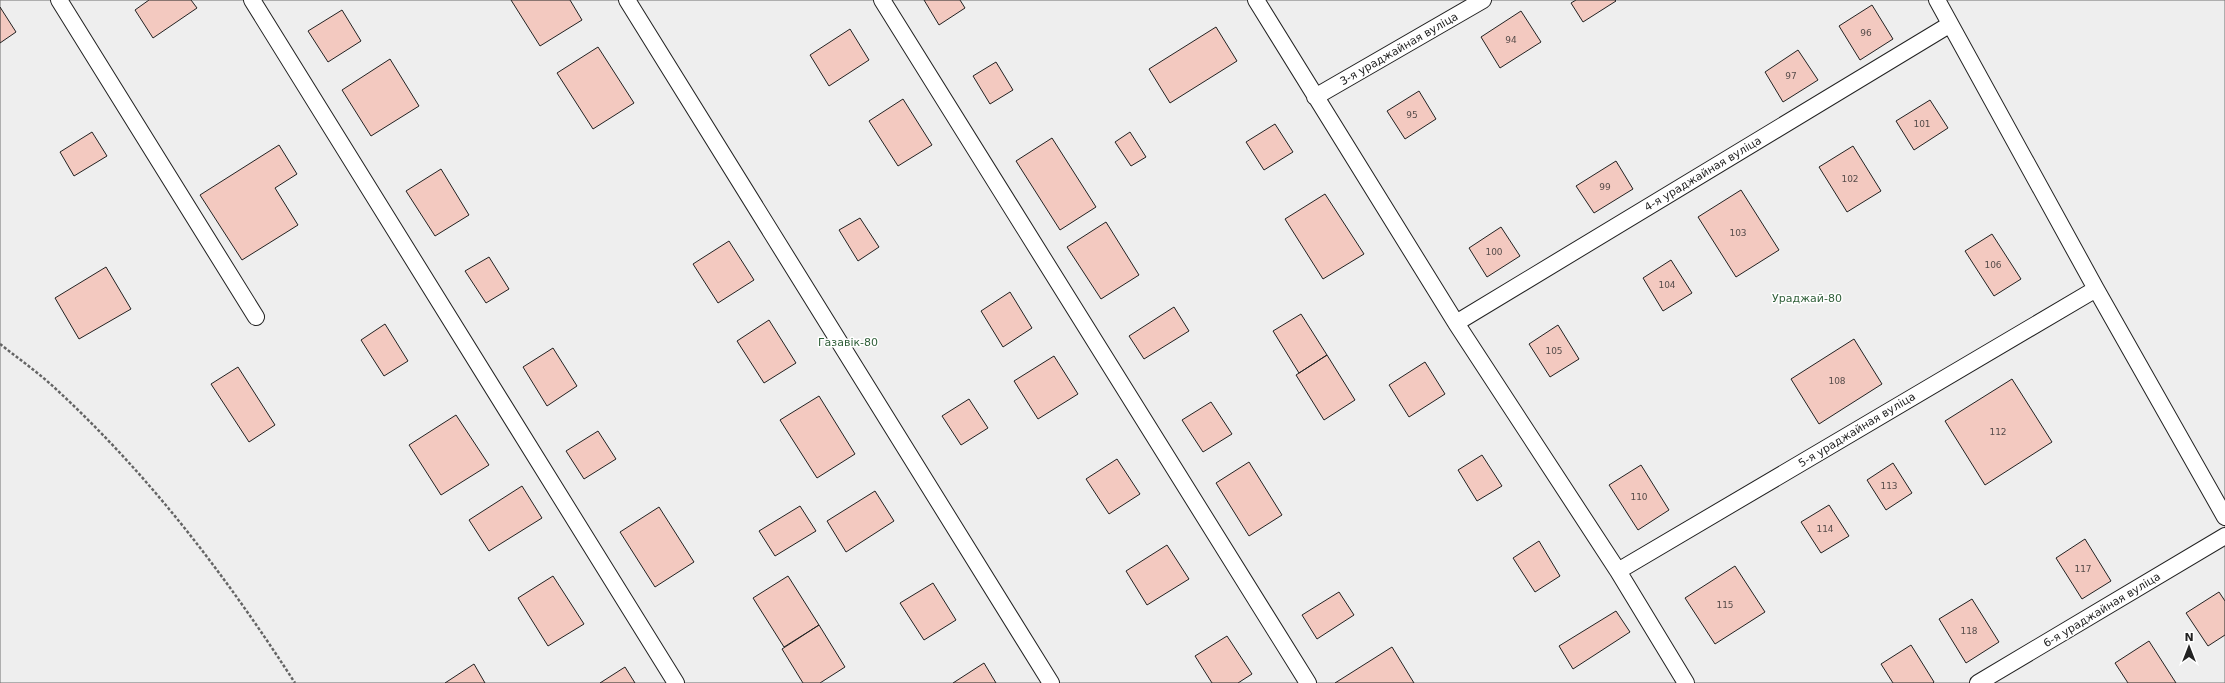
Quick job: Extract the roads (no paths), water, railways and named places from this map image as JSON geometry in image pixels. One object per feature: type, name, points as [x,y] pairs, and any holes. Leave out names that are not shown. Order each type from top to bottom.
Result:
[{"type":"lane","points":[[58,0],[256,318]]},
{"type":"lane","points":[[252,0],[676,683]]},
{"type":"lane","points":[[627,0],[1051,683]]},
{"type":"lane","points":[[882,0],[1308,683]]},
{"type":"lane","points":[[1256,0],[1456,323],[1618,571],[1686,683]]},
{"type":"lane","name":"3-я ураджайная вуліца","points":[[1315,97],[1483,0]]},
{"type":"lane","points":[[1936,0],[2096,289],[2225,517]]},
{"type":"lane","name":"4-я ураджайная вуліца","points":[[1456,323],[1949,25]]},
{"type":"lane","name":"5-я ураджайная вуліца","points":[[1618,571],[2096,289]]},
{"type":"lane","name":"6-я ураджайная вуліца","points":[[1978,683],[2225,536]]},
{"type":"park label","name":"Ураджай-80","points":[[1807,298]]},
{"type":"park label","name":"Газавік-80","points":[[848,342]]}]
